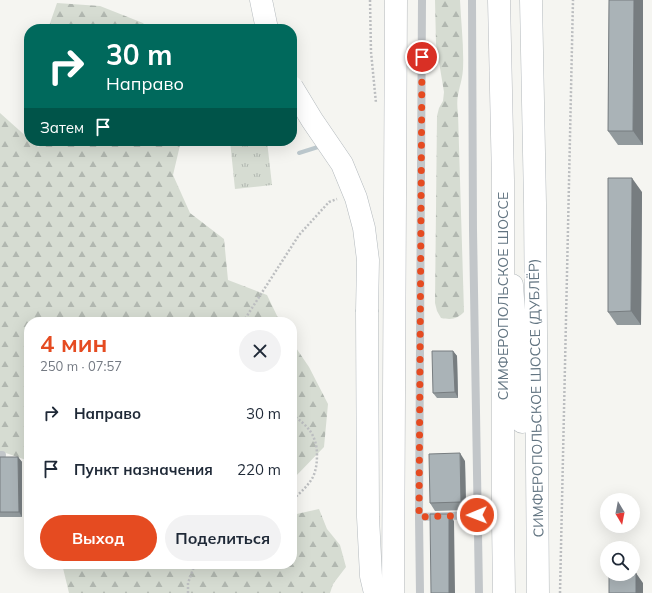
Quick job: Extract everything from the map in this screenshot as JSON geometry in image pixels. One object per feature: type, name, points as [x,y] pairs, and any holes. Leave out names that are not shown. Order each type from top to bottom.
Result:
[{"type":"main road","points":[[261,0],[266,24]]},
{"type":"main road","points":[[393,593],[396,0]]},
{"type":"main road","name":"СИМФЕРОПОЛЬСКОЕ ШОССЕ","points":[[499,0],[503,180],[502,519],[504,593]]},
{"type":"main road","name":"СИМФЕРОПОЛЬСКОЕ ШОССЕ (ДУБЛЁР)","points":[[531,0],[535,203],[538,593]]},
{"type":"main road","points":[[297,94],[312,120],[342,164],[356,198],[364,228],[367,254],[368,517],[371,576],[374,593]]},
{"type":"main road","points":[[503,180],[522,409],[528,573],[531,593]]},
{"type":"lane","points":[[420,593],[419,517],[422,0]]},
{"type":"lane","points":[[472,0],[472,230],[479,593]]},
{"type":"lane","points":[[419,517],[477,515]]},
{"type":"path","points":[[560,593],[573,0]]},
{"type":"path","points":[[246,317],[309,222],[329,202],[337,199],[342,205]]},
{"type":"path","points":[[297,419],[306,425],[314,436],[317,448],[317,466],[313,477],[297,495]]},
{"type":"path","points":[[188,593],[188,583],[193,569]]},
{"type":"green space","points":[[435,0],[460,0],[463,43],[463,69],[457,106],[464,312],[457,318],[451,319],[441,318],[435,303],[437,116],[443,101],[444,92],[436,44]]},
{"type":"green space","points":[[57,3],[100,6],[144,24],[50,24]]},
{"type":"green space","points":[[0,113],[24,135],[24,146],[180,146],[173,175],[190,213],[224,239],[228,280],[267,295],[278,317],[24,317],[24,459],[0,451]]},
{"type":"green space","points":[[231,146],[268,146],[272,185],[235,189]]},
{"type":"green space","points":[[297,349],[309,367],[328,404],[324,447],[297,475]]},
{"type":"green space","points":[[319,509],[327,529],[340,545],[346,567],[333,584],[330,593],[69,593],[63,569],[297,569],[297,514]]},
{"type":"building","points":[[609,0],[634,0],[633,131],[608,131]]},
{"type":"building","points":[[608,178],[632,178],[631,311],[608,312]]},
{"type":"building","points":[[432,351],[453,351],[455,392],[433,393]]},
{"type":"building","points":[[460,453],[461,502],[430,503],[429,454]]},
{"type":"building","points":[[0,457],[18,457],[19,512],[0,512]]},
{"type":"building","points":[[430,514],[449,514],[449,593],[431,593]]},
{"type":"building","points":[[609,581],[636,581],[636,593],[609,593]]},
{"type":"waterway","points":[[299,153],[318,147]]},
{"type":"route","points":[[422,57],[419,517],[477,515]]}]
